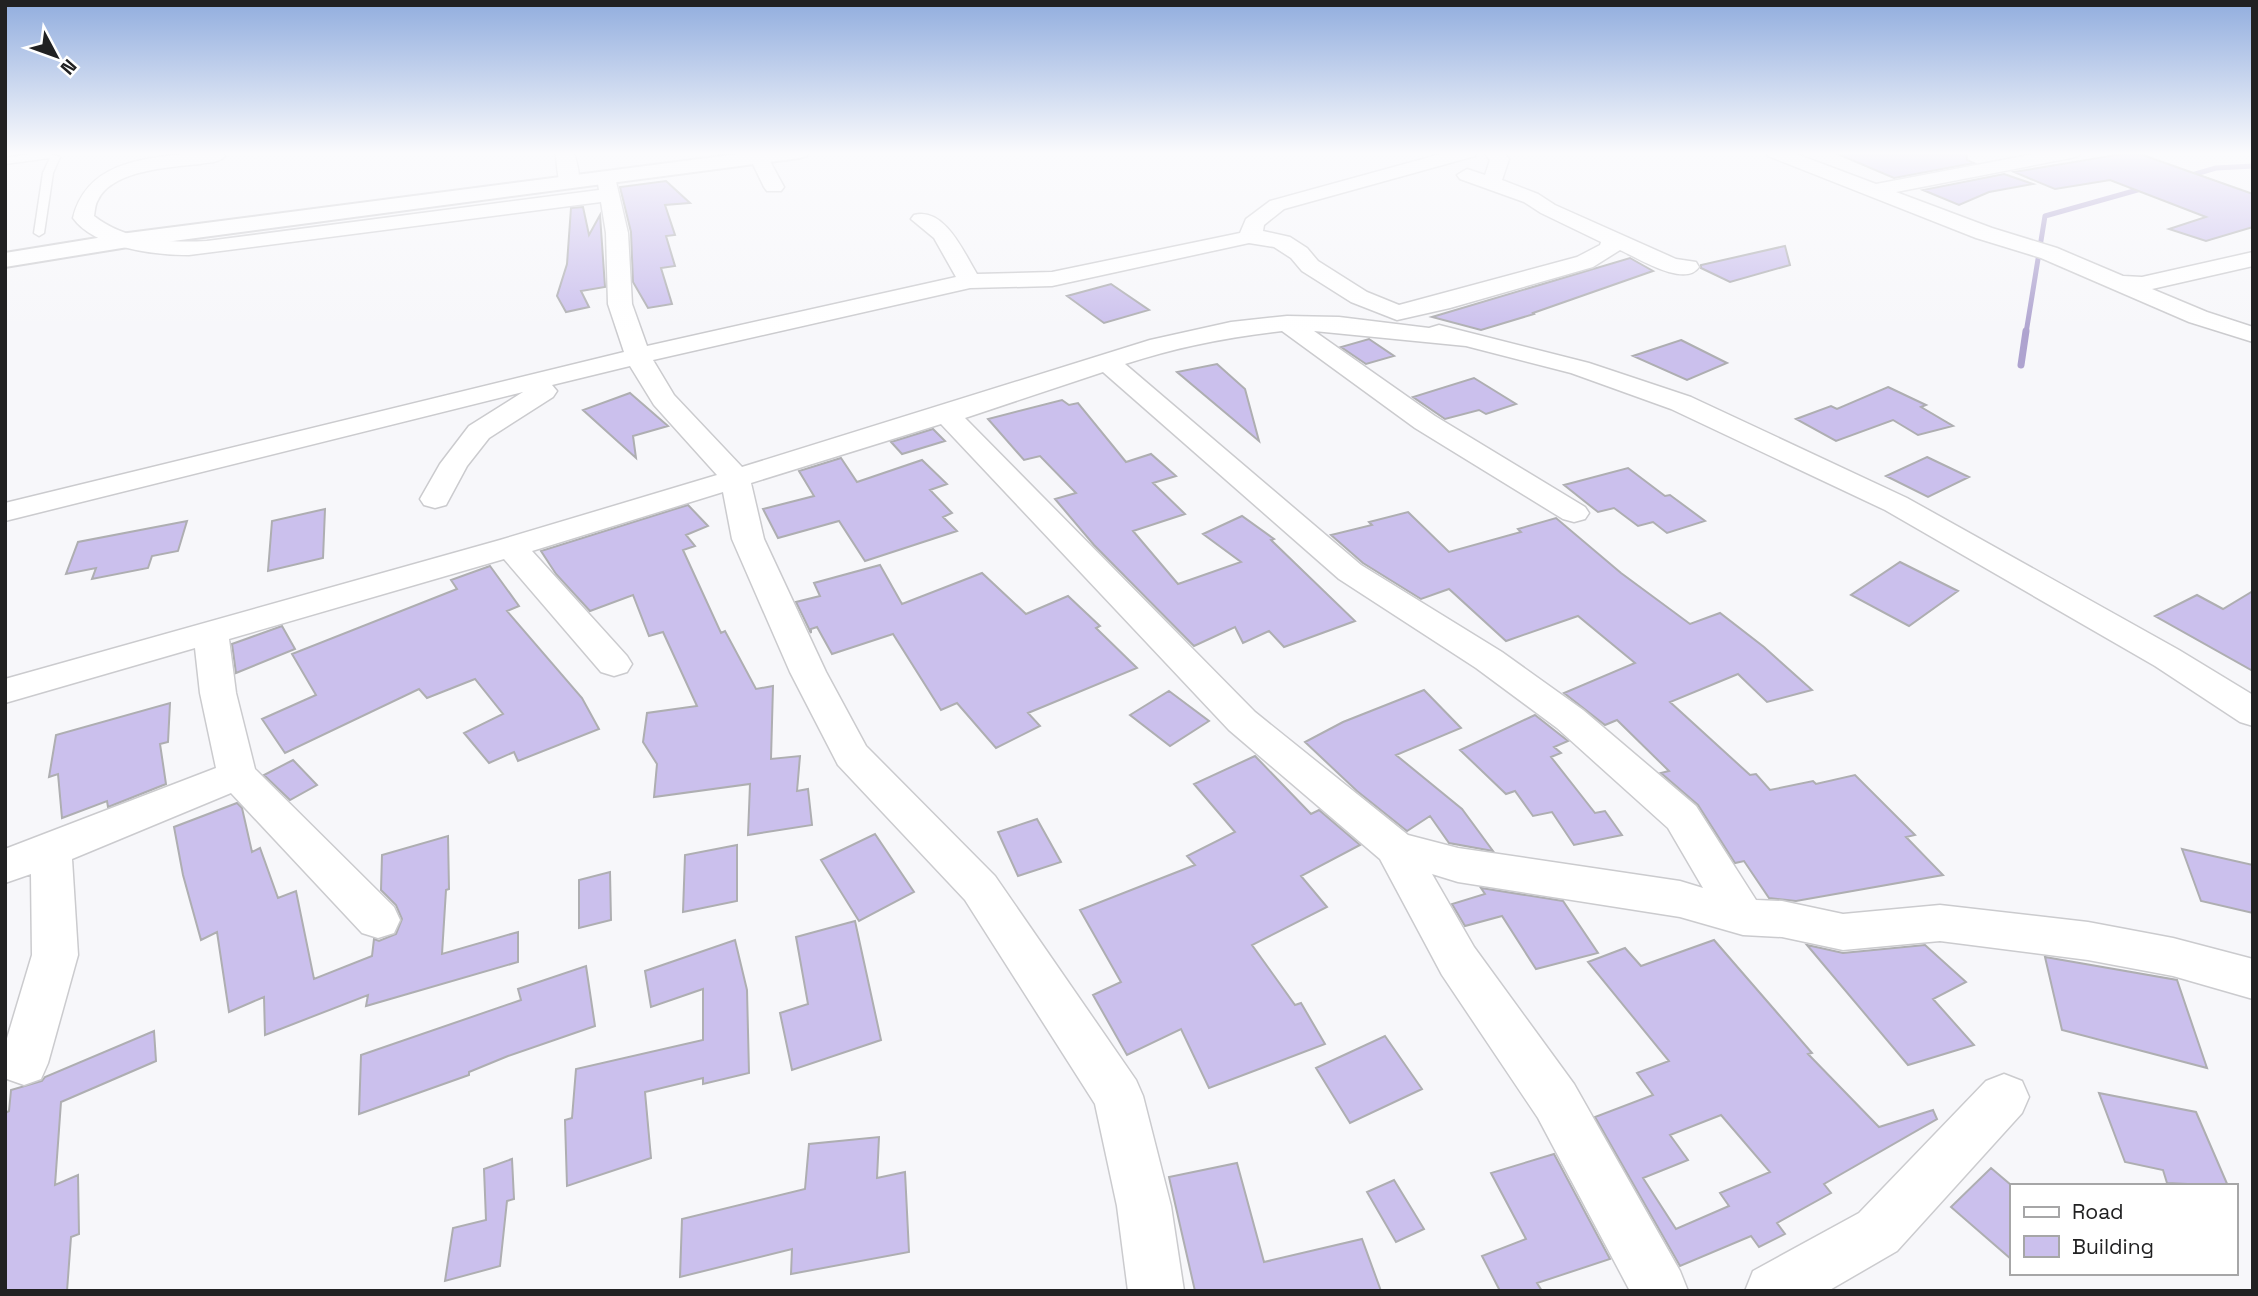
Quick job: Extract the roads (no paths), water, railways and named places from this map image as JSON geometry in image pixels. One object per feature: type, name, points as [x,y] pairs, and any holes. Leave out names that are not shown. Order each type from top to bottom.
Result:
[{"type":"highway","points":[[17,236],[190,212]]},
{"type":"highway","points":[[5,260],[289,212]]},
{"type":"street","points":[[83,212],[83,218],[90,225],[157,248],[366,228],[456,212]]},
{"type":"street","points":[[614,212],[620,304],[638,357],[663,399],[735,477],[748,539],[808,672],[852,755],[980,888],[1118,1096],[1144,1206],[1156,1291]]},
{"type":"street","points":[[1248,236],[1253,229],[1253,223],[1267,212]]},
{"type":"street","points":[[1556,212],[1668,264],[1685,269],[1688,267]]},
{"type":"street","points":[[1929,212],[2049,253],[2198,317],[2253,335]]},
{"type":"street","points":[[921,219],[942,234],[970,281]]},
{"type":"street","points":[[5,512],[638,357],[970,281],[1052,279],[1248,236],[1266,237],[1282,242],[1299,253],[1310,265],[1359,297],[1397,313],[1415,311],[1585,262],[1610,249],[1613,239]]},
{"type":"street","points":[[2117,283],[2142,284],[2253,259]]},
{"type":"street","points":[[1415,311],[1422,326],[1461,340]]},
{"type":"street","points":[[1287,323],[1425,422],[1574,513]]},
{"type":"street","points":[[5,691],[511,547],[953,412],[1159,345],[1231,329],[1287,323],[1339,324],[1461,340],[1580,368],[1681,403],[1896,505],[2167,658],[2253,713]]},
{"type":"street","points":[[1108,363],[1350,572],[1489,660],[1570,719],[1682,817],[1743,917]]},
{"type":"street","points":[[435,499],[454,464],[479,432],[571,374]]},
{"type":"street","points":[[953,412],[951,419],[968,439],[1242,720],[1395,848],[1458,961],[1556,1101],[1660,1291]]},
{"type":"street","points":[[511,547],[614,664]]},
{"type":"street","points":[[211,633],[218,693],[237,775],[378,920]]},
{"type":"street","points":[[5,866],[237,775]]},
{"type":"street","points":[[1395,848],[1458,865],[1680,899],[1743,917],[1782,919],[1843,932],[1940,923],[2048,936],[2174,957],[2253,979]]},
{"type":"street","points":[[24,1063],[55,955],[51,850]]},
{"type":"street","points":[[1773,1291],[1878,1232],[2004,1097]]},
{"type":"lane","points":[[39,233],[42,212]]},
{"type":"waterway","points":[[2026,333],[2045,216],[2058,212]]},
{"type":"waterway","points":[[2021,365],[2026,331]]}]
